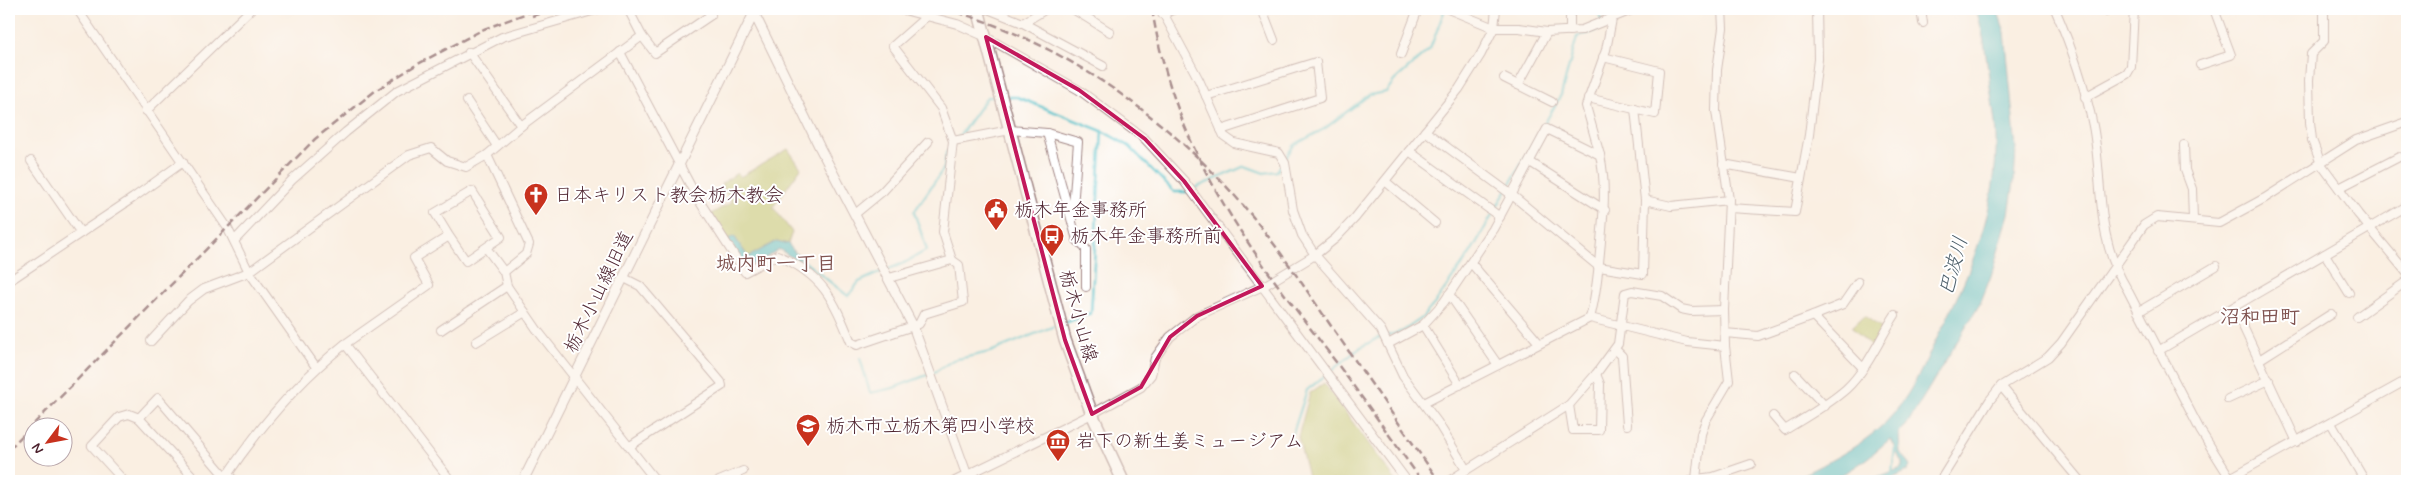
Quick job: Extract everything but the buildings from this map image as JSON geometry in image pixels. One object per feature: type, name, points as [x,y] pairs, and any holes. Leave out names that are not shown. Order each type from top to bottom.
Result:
[{"type":"main road","name":"栃木小山線","points":[[978,9],[1063,330],[1092,414],[1123,481]]},
{"type":"street","points":[[78,9],[235,240],[248,272],[316,366]]},
{"type":"street","points":[[146,111],[250,9]]},
{"type":"street","points":[[235,240],[292,180],[390,97],[469,52],[527,29],[599,9]]},
{"type":"street","points":[[628,9],[642,36],[655,52],[711,15],[707,9]]},
{"type":"street","points":[[900,9],[957,24],[986,37],[1078,90],[1145,139],[1184,181],[1407,481]]},
{"type":"street","points":[[988,9],[1023,23],[1103,66]]},
{"type":"street","points":[[1023,23],[1046,9]]},
{"type":"street","points":[[1073,9],[1110,32]]},
{"type":"street","points":[[1175,9],[1162,11],[1206,96],[1224,136],[1234,143],[1279,153],[1284,163],[1293,210],[1302,235],[1315,256],[1381,330],[1403,376],[1424,403],[1466,469]]},
{"type":"street","points":[[1262,9],[1274,40]]},
{"type":"street","points":[[1401,54],[1418,9]]},
{"type":"street","points":[[1448,9],[1494,28],[1519,28],[1547,32],[1582,30],[1634,9]]},
{"type":"street","points":[[955,481],[968,478],[1141,387],[1152,374],[1155,358],[1170,337],[1197,316],[1262,286],[1315,256],[1355,218],[1459,89],[1481,54],[1494,28],[1496,9]]},
{"type":"street","points":[[1570,9],[1570,31]]},
{"type":"street","points":[[1722,9],[1723,28],[1717,70],[1716,112],[1729,204],[1724,310],[1725,346],[1729,381],[1706,420],[1701,434],[1693,480],[1713,477],[1751,464]]},
{"type":"street","points":[[1645,200],[1671,206],[1729,204],[1795,212],[1818,59],[1816,9]]},
{"type":"street","points":[[1921,9],[1923,23]]},
{"type":"street","points":[[2055,9],[2069,42],[2093,126],[2100,206],[2114,268],[2200,430],[2231,480],[2407,380]]},
{"type":"street","points":[[2085,97],[2127,74],[2131,67],[2134,9]]},
{"type":"street","points":[[2200,65],[2231,54],[2214,9]]},
{"type":"street","points":[[2324,9],[2324,41],[2311,54],[2309,80],[2312,140],[2321,164],[2407,273]]},
{"type":"street","points":[[755,11],[855,214],[913,326],[968,478]]},
{"type":"street","name":"栃木小山線旧道","points":[[524,481],[755,11]]},
{"type":"street","points":[[620,52],[678,165],[746,272],[777,255],[801,266],[825,289],[836,305],[851,342],[857,345],[919,324],[924,314],[963,302],[958,265],[952,260],[943,232],[953,141],[941,108],[893,46],[927,16]]},
{"type":"street","points":[[1590,318],[1596,298],[1604,210],[1604,176],[1586,106],[1603,57],[1612,19]]},
{"type":"street","points":[[1518,85],[1547,32]]},
{"type":"street","points":[[151,341],[188,301],[204,289],[248,272],[409,155],[430,148],[447,161],[466,168],[487,155],[521,126],[642,36]]},
{"type":"street","points":[[469,52],[521,126]]},
{"type":"street","points":[[1588,98],[1655,114],[1659,70],[1603,57]]},
{"type":"street","points":[[1206,96],[1316,62],[1320,98],[1222,130]]},
{"type":"street","points":[[1504,78],[1552,102]]},
{"type":"street","points":[[467,101],[497,146]]},
{"type":"street","points":[[1425,131],[1512,195],[1598,267],[1643,274],[1645,200],[1635,109]]},
{"type":"street","points":[[1940,481],[1990,400],[2001,386],[2048,357],[2061,343],[2080,313],[2144,225],[2152,218],[2219,223],[2321,164],[2356,140],[2407,122]]},
{"type":"street","points":[[1388,344],[1423,325],[1449,294],[1500,217],[1547,129],[1600,155]]},
{"type":"street","points":[[953,141],[1010,130],[1048,133],[1078,142],[1072,221]]},
{"type":"street","points":[[1048,133],[1077,240],[1086,249],[1086,286]]},
{"type":"street","points":[[855,214],[883,191],[928,142]]},
{"type":"street","points":[[2184,145],[2185,170],[2192,189],[2193,220]]},
{"type":"street","points":[[1409,151],[1500,217]]},
{"type":"street","points":[[487,155],[529,244],[526,254],[504,272]]},
{"type":"street","points":[[2339,188],[2399,157]]},
{"type":"street","points":[[31,161],[81,233]]},
{"type":"street","points":[[9,281],[183,162]]},
{"type":"street","points":[[1530,162],[1604,210]]},
{"type":"street","points":[[1723,164],[1801,178]]},
{"type":"street","points":[[1385,181],[1435,223]]},
{"type":"street","points":[[472,191],[501,237],[466,261],[449,236],[436,213],[472,191]]},
{"type":"street","points":[[2158,351],[2407,206]]},
{"type":"street","points":[[225,478],[281,403],[316,366],[429,286],[414,258],[449,236]]},
{"type":"street","points":[[487,248],[504,272],[507,286],[525,312],[656,481]]},
{"type":"street","points":[[2325,254],[2349,293]]},
{"type":"street","points":[[889,278],[952,260]]},
{"type":"street","points":[[1471,263],[1539,343]]},
{"type":"street","points":[[2138,312],[2216,266]]},
{"type":"street","points":[[624,278],[640,286],[721,382],[722,386],[630,446]]},
{"type":"street","points":[[1725,333],[1758,336],[1813,316],[1843,304],[1858,282]]},
{"type":"street","points":[[2357,317],[2407,282]]},
{"type":"street","points":[[441,330],[507,286]]},
{"type":"street","points":[[1449,481],[1569,406],[1618,344],[1625,293],[1632,291],[1662,296],[1681,310],[1724,310]]},
{"type":"street","points":[[1449,294],[1498,365]]},
{"type":"street","points":[[2234,306],[2298,442]]},
{"type":"street","points":[[476,342],[525,312]]},
{"type":"street","points":[[1773,416],[1785,430],[1825,406],[1847,388],[1894,314]]},
{"type":"street","points":[[2259,360],[2332,314]]},
{"type":"street","points":[[1813,316],[1862,367]]},
{"type":"street","points":[[1424,403],[1590,318],[1687,342],[1725,346]]},
{"type":"street","points":[[1423,325],[1460,385]]},
{"type":"street","points":[[345,344],[451,481]]},
{"type":"street","points":[[1614,349],[1622,356],[1627,425]]},
{"type":"street","points":[[1569,406],[1573,430],[1599,430],[1600,384],[1596,374]]},
{"type":"street","points":[[1795,374],[1825,406]]},
{"type":"street","points":[[2228,399],[2269,380]]},
{"type":"street","points":[[2001,386],[2080,481]]},
{"type":"street","points":[[139,418],[158,398],[225,478],[235,481]]},
{"type":"street","points":[[124,481],[92,446],[119,416],[129,414],[139,418],[197,481]]},
{"type":"street","points":[[2331,424],[2365,481]]},
{"type":"street","points":[[723,480],[743,471]]},
{"type":"highlighted area","points":[[986,37],[1079,90],[1145,139],[1184,181],[1262,286],[1197,316],[1170,337],[1141,387],[1092,414],[1065,340]]},
{"type":"green space","points":[[788,149],[801,168],[773,207],[792,232],[788,244],[777,241],[748,257],[734,236],[727,240],[711,214],[732,202],[721,184],[737,173],[740,177]]},
{"type":"green space","points":[[1864,316],[1882,328],[1872,348],[1852,327]]},
{"type":"green space","points":[[1324,383],[1396,481],[1309,481],[1298,437],[1310,393]]},
{"type":"water","points":[[1976,9],[1997,9],[2005,32],[2016,149],[2014,182],[2009,214],[1991,276],[1980,304],[1906,426],[1899,432],[1900,452],[1910,465],[1908,471],[1886,481],[1866,481],[1902,468],[1902,463],[1890,439],[1858,465],[1839,476],[1819,481],[1788,481],[1851,449],[1885,423],[1893,414],[1908,394],[1920,373],[1968,272],[1990,201],[1996,151],[1995,127],[1986,57]]},
{"type":"water","points":[[734,236],[748,257],[777,241],[788,244],[801,259],[797,261],[779,249],[756,263],[751,265],[742,264],[727,240]]},
{"type":"waterway","points":[[1004,97],[1017,97],[1102,131],[1129,146],[1174,192],[1186,192],[1245,166],[1264,173],[1277,171],[1294,145],[1324,129],[1369,95],[1386,92],[1394,81],[1430,49],[1445,9]]},
{"type":"waterway","points":[[1293,433],[1307,390],[1361,347],[1378,338],[1403,331],[1422,318],[1435,303],[1471,252],[1561,95],[1577,37],[1604,28],[1597,9]]},
{"type":"waterway","points":[[958,138],[987,97],[999,97]]},
{"type":"waterway","points":[[1065,323],[1091,313],[1102,131]]},
{"type":"waterway","points":[[887,270],[927,250],[914,212],[944,168],[946,153],[950,148]]},
{"type":"waterway","points":[[801,259],[848,296],[859,282],[881,272]]},
{"type":"waterway","points":[[860,358],[870,393],[893,388],[935,372],[953,360],[990,352],[1057,325]]},
{"type":"waterway","points":[[1891,481],[1895,448]]},
{"type":"railway","points":[[9,449],[315,139],[375,91],[416,65],[484,29],[538,9]]},
{"type":"railway","points":[[532,16],[553,9]]},
{"type":"railway","points":[[945,9],[987,22],[1028,39],[1068,61],[1107,85],[1145,112],[1180,141],[1212,172],[1254,218],[1298,277],[1439,481]]},
{"type":"railway","points":[[1152,9],[1162,56],[1175,99],[1191,140],[1231,217],[1255,253],[1422,481]]},
{"type":"place","name":"日本キリスト教会栃木教会","points":[[536,216]]},
{"type":"place","name":"栃木年金事務所","points":[[996,231]]},
{"type":"place","name":"栃木年金事務所前","points":[[1052,257]]},
{"type":"place","name":"栃木市立栃木第四小学校","points":[[808,447]]},
{"type":"place","name":"岩下の新生姜ミュージアム","points":[[1058,462]]},
{"type":"district","name":"城内町一丁目","points":[[776,264]]},
{"type":"district","name":"沼和田町","points":[[2260,317]]},
{"type":"water label","name":"巴波川","points":[[1954,266]]}]
